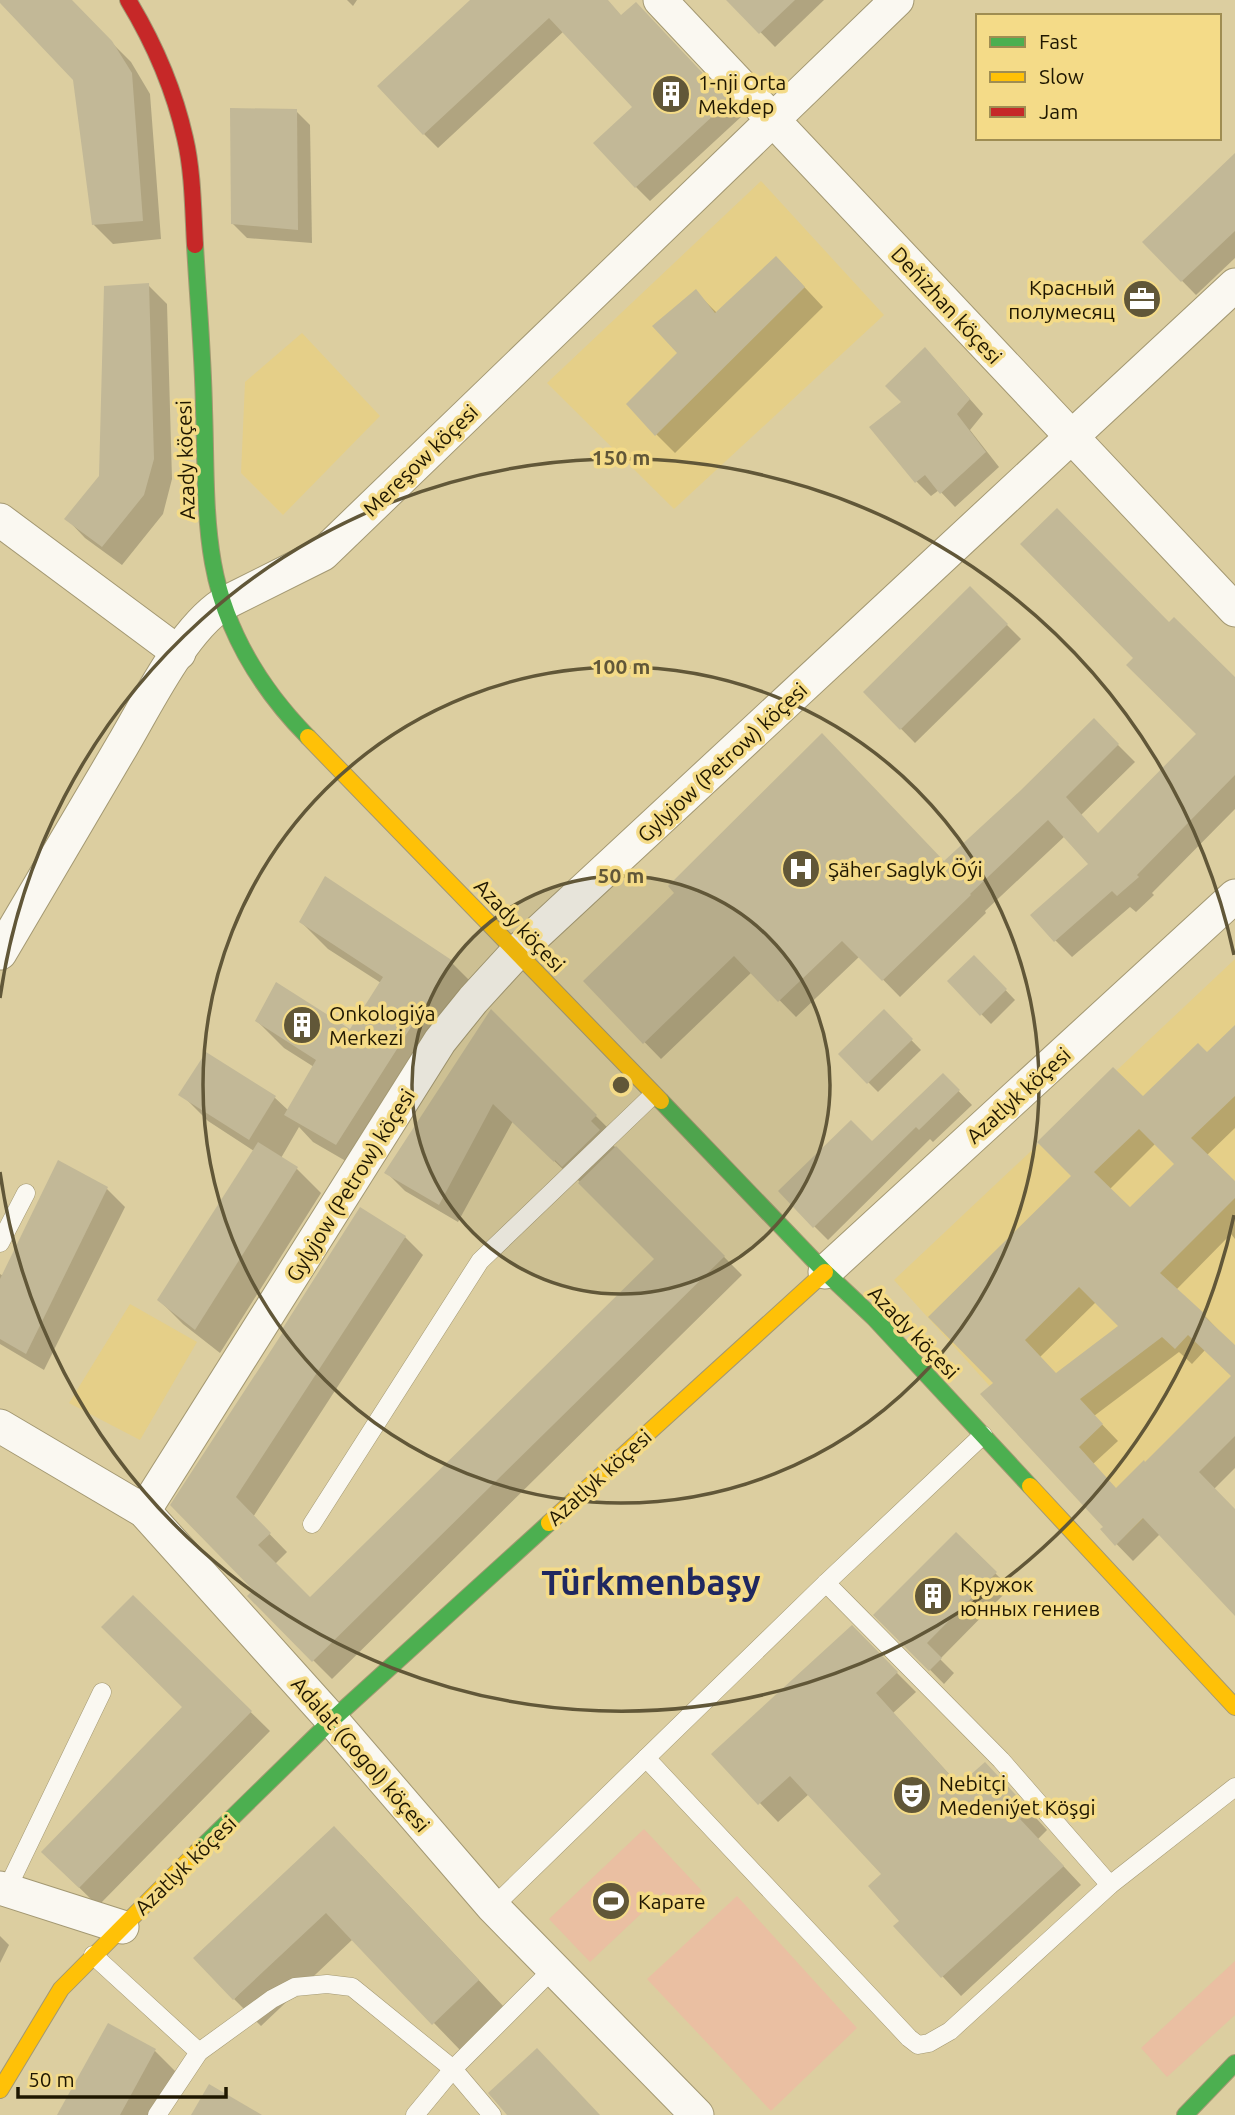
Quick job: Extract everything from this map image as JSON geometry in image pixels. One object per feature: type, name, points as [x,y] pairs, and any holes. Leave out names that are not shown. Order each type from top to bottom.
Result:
[{"type":"main road","name":"Azady köçesi","points":[[128,0],[147,32],[171,87],[186,139],[191,180],[204,399],[208,522],[213,563],[223,604],[242,650],[270,692],[303,732],[825,1272],[874,1318],[1235,1707]]},
{"type":"main road","name":"Azatlyk köçesi","points":[[0,2090],[61,1989],[93,1955],[332,1720],[825,1272]]},
{"type":"main road","points":[[1185,2115],[1235,2063]]},
{"type":"street","name":"Deňizhan köçesi","points":[[660,0],[1235,610]]},
{"type":"street","name":"Mereşow köçesi","points":[[0,953],[162,677],[208,614],[323,554],[897,0]]},
{"type":"street","name":"Gylyjow (Petrow) köçesi","points":[[144,1510],[440,1041],[472,1000],[517,952],[1235,285]]},
{"type":"street","points":[[0,520],[179,653]]},
{"type":"street","name":"Azatlyk köçesi","points":[[825,1272],[1235,896]]},
{"type":"street","name":"Adalat (Gogol) köçesi","points":[[0,1426],[144,1510],[332,1720],[493,1907],[697,2115]]},
{"type":"street","points":[[3,1890],[122,1927]]},
{"type":"lane","points":[[312,1524],[480,1261],[653,1095]]},
{"type":"lane","points":[[0,1243],[26,1193]]},
{"type":"lane","points":[[493,1907],[826,1583],[983,1435]]},
{"type":"lane","points":[[826,1583],[1001,1760],[1110,1885]]},
{"type":"lane","points":[[3,1890],[102,1692]]},
{"type":"lane","points":[[646,1758],[918,2045],[929,2043],[950,2031],[1110,1885],[1235,1787]]},
{"type":"lane","points":[[93,1955],[199,2052]]},
{"type":"lane","points":[[415,2115],[453,2069],[552,1969]]},
{"type":"lane","points":[[157,2115],[199,2052],[272,1999],[295,1987],[327,1984],[352,1987],[453,2069],[492,2115]]},
{"type":"shaded area","points":[[761,181],[884,315],[674,509],[547,383]]},
{"type":"shaded area","points":[[302,333],[380,416],[283,515],[241,473],[245,382]]},
{"type":"shaded area","points":[[1235,959],[1235,1432],[1125,1536],[894,1280]]},
{"type":"shaded area","points":[[130,1304],[197,1342],[140,1440],[69,1403]]},
{"type":"shaded area","name":"Карате","points":[[644,1829],[702,1891],[681,1910],[664,1892],[590,1962],[549,1919]]},
{"type":"shaded area","points":[[737,1896],[857,2028],[771,2111],[647,1979]]},
{"type":"shaded area","points":[[1235,1961],[1235,2015],[1167,2077],[1141,2048]]},
{"type":"building","points":[[0,0],[72,0],[112,41],[132,73],[143,221],[92,225],[73,80]]},
{"type":"building","name":"1-nji Orta Mekdep","points":[[470,0],[608,0],[621,15],[636,2],[729,101],[635,188],[593,143],[632,107],[549,18],[423,135],[377,86]]},
{"type":"building","points":[[726,0],[795,0],[759,34]]},
{"type":"building","points":[[230,108],[297,109],[298,230],[231,224]]},
{"type":"building","points":[[1235,153],[1235,231],[1181,282],[1142,242]]},
{"type":"building","points":[[776,256],[805,287],[655,436],[626,404],[677,353],[652,326],[696,289],[715,313]]},
{"type":"building","points":[[149,283],[154,459],[144,495],[102,547],[64,519],[99,476],[104,286]]},
{"type":"building","points":[[925,347],[970,399],[957,414],[986,452],[940,494],[925,475],[915,483],[869,427],[901,402],[885,386]]},
{"type":"building","points":[[1057,508],[1169,622],[1174,617],[1235,677],[1235,775],[1137,875],[1139,877],[1117,896],[1112,891],[1054,942],[1030,915],[1088,864],[1048,820],[882,981],[842,941],[778,1002],[734,956],[643,1044],[583,981],[674,893],[668,886],[822,733],[944,861],[1094,718],[1119,744],[1066,797],[1098,833],[1196,734],[1126,665],[1133,658],[1020,544]]},
{"type":"building","points":[[970,586],[1008,624],[900,730],[863,692]]},
{"type":"building","name":"Onkologiýa Merkezi","points":[[325,876],[453,961],[336,1145],[284,1115],[316,1060],[255,1021],[276,982],[350,1029],[383,977],[299,922]]},
{"type":"building","points":[[974,955],[1007,989],[980,1016],[947,981]]},
{"type":"building","points":[[491,1009],[597,1115],[591,1121],[600,1130],[562,1167],[493,1104],[439,1205],[384,1173]]},
{"type":"building","points":[[884,1009],[913,1039],[867,1084],[838,1054]]},
{"type":"building","points":[[1235,1025],[1235,1096],[1191,1138],[1235,1181],[1235,1198],[1160,1273],[1235,1345],[1235,1436],[1199,1472],[1235,1509],[1235,1616],[1143,1518],[1115,1546],[1100,1529],[1103,1527],[980,1394],[993,1383],[928,1317],[1071,1176],[1037,1142],[1113,1067],[1143,1096],[1198,1043],[1207,1052]],"holes":[[[1139,1129],[1174,1164],[1130,1207],[1094,1172]],[[1079,1287],[1118,1326],[1056,1373],[1025,1340]],[[1188,1335],[1231,1376],[1116,1488],[1079,1447],[1103,1424],[1080,1399],[1162,1337],[1175,1349]]]},
{"type":"building","points":[[206,1052],[276,1096],[249,1140],[178,1095]]},
{"type":"building","points":[[943,1073],[960,1090],[919,1130],[916,1127],[813,1228],[778,1191],[851,1120],[872,1141]]},
{"type":"building","points":[[258,1142],[298,1167],[195,1330],[157,1300]]},
{"type":"building","points":[[616,1146],[725,1256],[312,1662],[247,1596],[253,1590],[170,1505],[283,1332],[281,1331],[360,1207],[406,1236],[236,1497],[271,1533],[258,1545],[310,1597],[654,1259],[578,1183]]},
{"type":"building","points":[[58,1160],[108,1187],[26,1354],[0,1339],[0,1279]]},
{"type":"building","name":"Кружок юнных гениев","points":[[956,1532],[997,1572],[927,1643],[942,1658],[929,1671],[873,1615]]},
{"type":"building","points":[[133,1595],[252,1711],[79,1888],[41,1852],[182,1707],[101,1627]]},
{"type":"building","name":"Nebitçi Medeniýet Köşgi","points":[[852,1625],[898,1672],[876,1693],[959,1785],[985,1762],[1030,1810],[1020,1819],[1064,1866],[941,1978],[893,1926],[899,1921],[868,1886],[881,1874],[790,1776],[758,1805],[711,1754]]},
{"type":"building","points":[[334,1826],[479,1980],[432,2025],[326,1913],[233,2000],[193,1958]]},
{"type":"building","points":[[108,2023],[156,2049],[120,2115],[57,2115]]},
{"type":"building","points":[[537,2048],[600,2115],[507,2115],[488,2093]]},
{"type":"building","points":[[209,2084],[262,2115],[191,2115]]},
{"type":"traffic: fast","points":[[195,245],[203,368],[207,506],[213,563],[226,612],[247,657],[275,699],[308,737]]},
{"type":"traffic: fast","points":[[661,1101],[825,1272],[874,1318],[1030,1486]]},
{"type":"traffic: fast","points":[[197,1852],[332,1720],[549,1523]]},
{"type":"traffic: fast","points":[[1185,2115],[1235,2063]]},
{"type":"traffic: slow","points":[[308,737],[661,1101]]},
{"type":"traffic: slow","points":[[549,1523],[825,1272]]},
{"type":"traffic: slow","points":[[1030,1486],[1235,1707]]},
{"type":"traffic: slow","points":[[0,2090],[61,1989],[197,1852]]},
{"type":"traffic: jam","points":[[128,0],[162,67],[185,138],[190,164],[195,245]]},
{"type":"place","name":"1-nji Orta Mekdep","points":[[671,94]]},
{"type":"place","name":"Красный полумесяц","points":[[1142,299]]},
{"type":"place","name":"Şäher Saglyk Öýi","points":[[801,869]]},
{"type":"place","name":"Onkologiýa Merkezi","points":[[302,1025]]},
{"type":"place","name":"Кружок юнных гениев","points":[[933,1596]]},
{"type":"place","name":"Nebitçi Medeniýet Köşgi","points":[[912,1795]]},
{"type":"place","name":"Карате","points":[[611,1901]]},
{"type":"district","name":"Türkmenbaşy","points":[[651,1582]]}]
